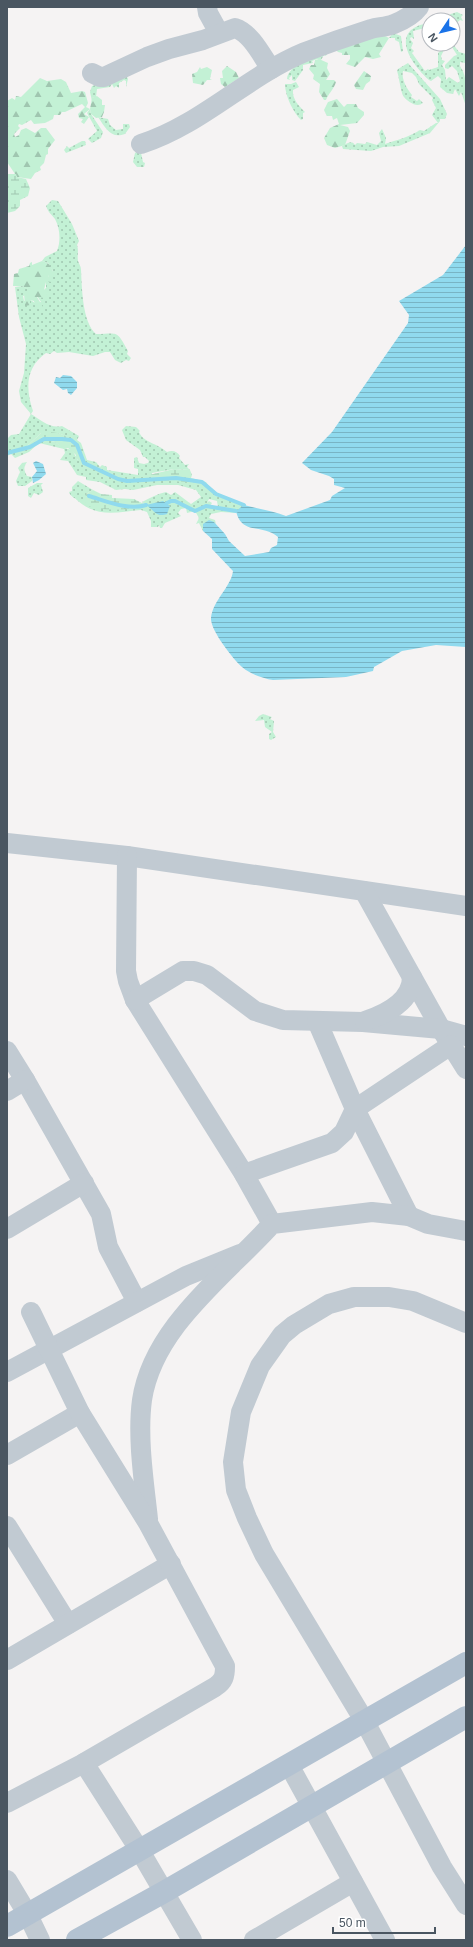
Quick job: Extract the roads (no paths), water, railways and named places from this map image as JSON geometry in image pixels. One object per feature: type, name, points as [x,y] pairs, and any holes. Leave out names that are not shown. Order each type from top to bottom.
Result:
[{"type":"main road","points":[[7,1926],[289,1766],[466,1663]]},
{"type":"main road","points":[[77,1940],[164,1892],[466,1717]]},
{"type":"street","points":[[207,7],[208,13],[218,33]]},
{"type":"street","points":[[141,144],[156,139],[180,127],[271,69],[303,53],[372,29],[393,25],[416,12],[418,7]]},
{"type":"street","points":[[92,73],[100,77],[104,77],[147,57],[236,28],[248,36],[271,69]]},
{"type":"street","points":[[7,843],[127,856],[466,906]]},
{"type":"street","points":[[127,856],[126,971],[135,1000],[244,1174],[272,1224]]},
{"type":"street","points":[[364,890],[412,977],[453,1037],[466,1069]]},
{"type":"street","points":[[135,1000],[182,971],[194,971],[207,975],[255,1011],[283,1020],[363,1022],[453,1037]]},
{"type":"street","points":[[363,1022],[379,1016],[404,999],[412,985],[412,977]]},
{"type":"street","points":[[317,1021],[355,1109],[409,1216]]},
{"type":"street","points":[[244,1174],[332,1143],[344,1132],[355,1109],[453,1037]]},
{"type":"street","points":[[7,1051],[84,1182],[101,1214],[111,1255],[137,1302]]},
{"type":"street","points":[[7,1091],[25,1080]]},
{"type":"street","points":[[7,1229],[84,1182]]},
{"type":"street","points":[[148,1523],[140,1424],[142,1400],[156,1356],[171,1332],[192,1305],[248,1251],[272,1224],[372,1212],[409,1216],[428,1224],[466,1231]]},
{"type":"street","points":[[7,1372],[202,1268],[248,1251]]},
{"type":"street","points":[[466,1323],[413,1301],[389,1297],[354,1297],[329,1304],[294,1325],[282,1335],[260,1366],[241,1412],[233,1462],[236,1490],[264,1554],[365,1722],[442,1867],[466,1905]]},
{"type":"street","points":[[7,1803],[84,1763],[215,1687],[221,1683],[225,1675],[225,1666],[171,1564],[148,1523],[80,1413],[31,1312]]},
{"type":"street","points":[[7,1455],[80,1413]]},
{"type":"street","points":[[7,1526],[68,1624]]},
{"type":"street","points":[[7,1660],[171,1564]]},
{"type":"street","points":[[84,1763],[140,1851],[192,1940]]},
{"type":"street","points":[[289,1766],[384,1940]]},
{"type":"street","points":[[7,1880],[28,1915],[40,1940]]},
{"type":"street","points":[[254,1940],[353,1882]]},
{"type":"water","points":[[466,245],[466,647],[436,645],[402,651],[374,667],[373,671],[346,677],[273,680],[252,674],[233,658],[214,630],[211,618],[212,611],[229,583],[233,571],[212,549],[212,539],[203,531],[203,524],[209,520],[214,522],[229,541],[245,556],[269,552],[271,548],[277,545],[278,537],[272,533],[248,527],[243,524],[236,511],[244,505],[286,516],[330,500],[332,496],[345,488],[334,485],[334,479],[311,470],[302,463],[332,432],[408,323],[409,315],[399,301],[443,275]]},
{"type":"water","points":[[63,375],[71,376],[77,382],[77,388],[71,395],[68,393],[67,389],[63,390],[54,383],[56,377],[60,378]]},
{"type":"water","points":[[36,461],[43,464],[46,474],[33,483],[32,477],[37,471],[33,463]]},
{"type":"water","points":[[163,501],[170,506],[167,514],[163,515],[155,513],[146,505]]},
{"type":"waterway","points":[[7,453],[30,447],[44,439],[71,440],[77,445],[84,463],[118,479],[127,481],[176,478],[202,482],[216,494],[244,505]]},
{"type":"waterway","points":[[89,496],[125,506],[139,507],[146,505]]},
{"type":"waterway","points":[[167,503],[175,501],[195,511],[206,506],[236,511]]}]
